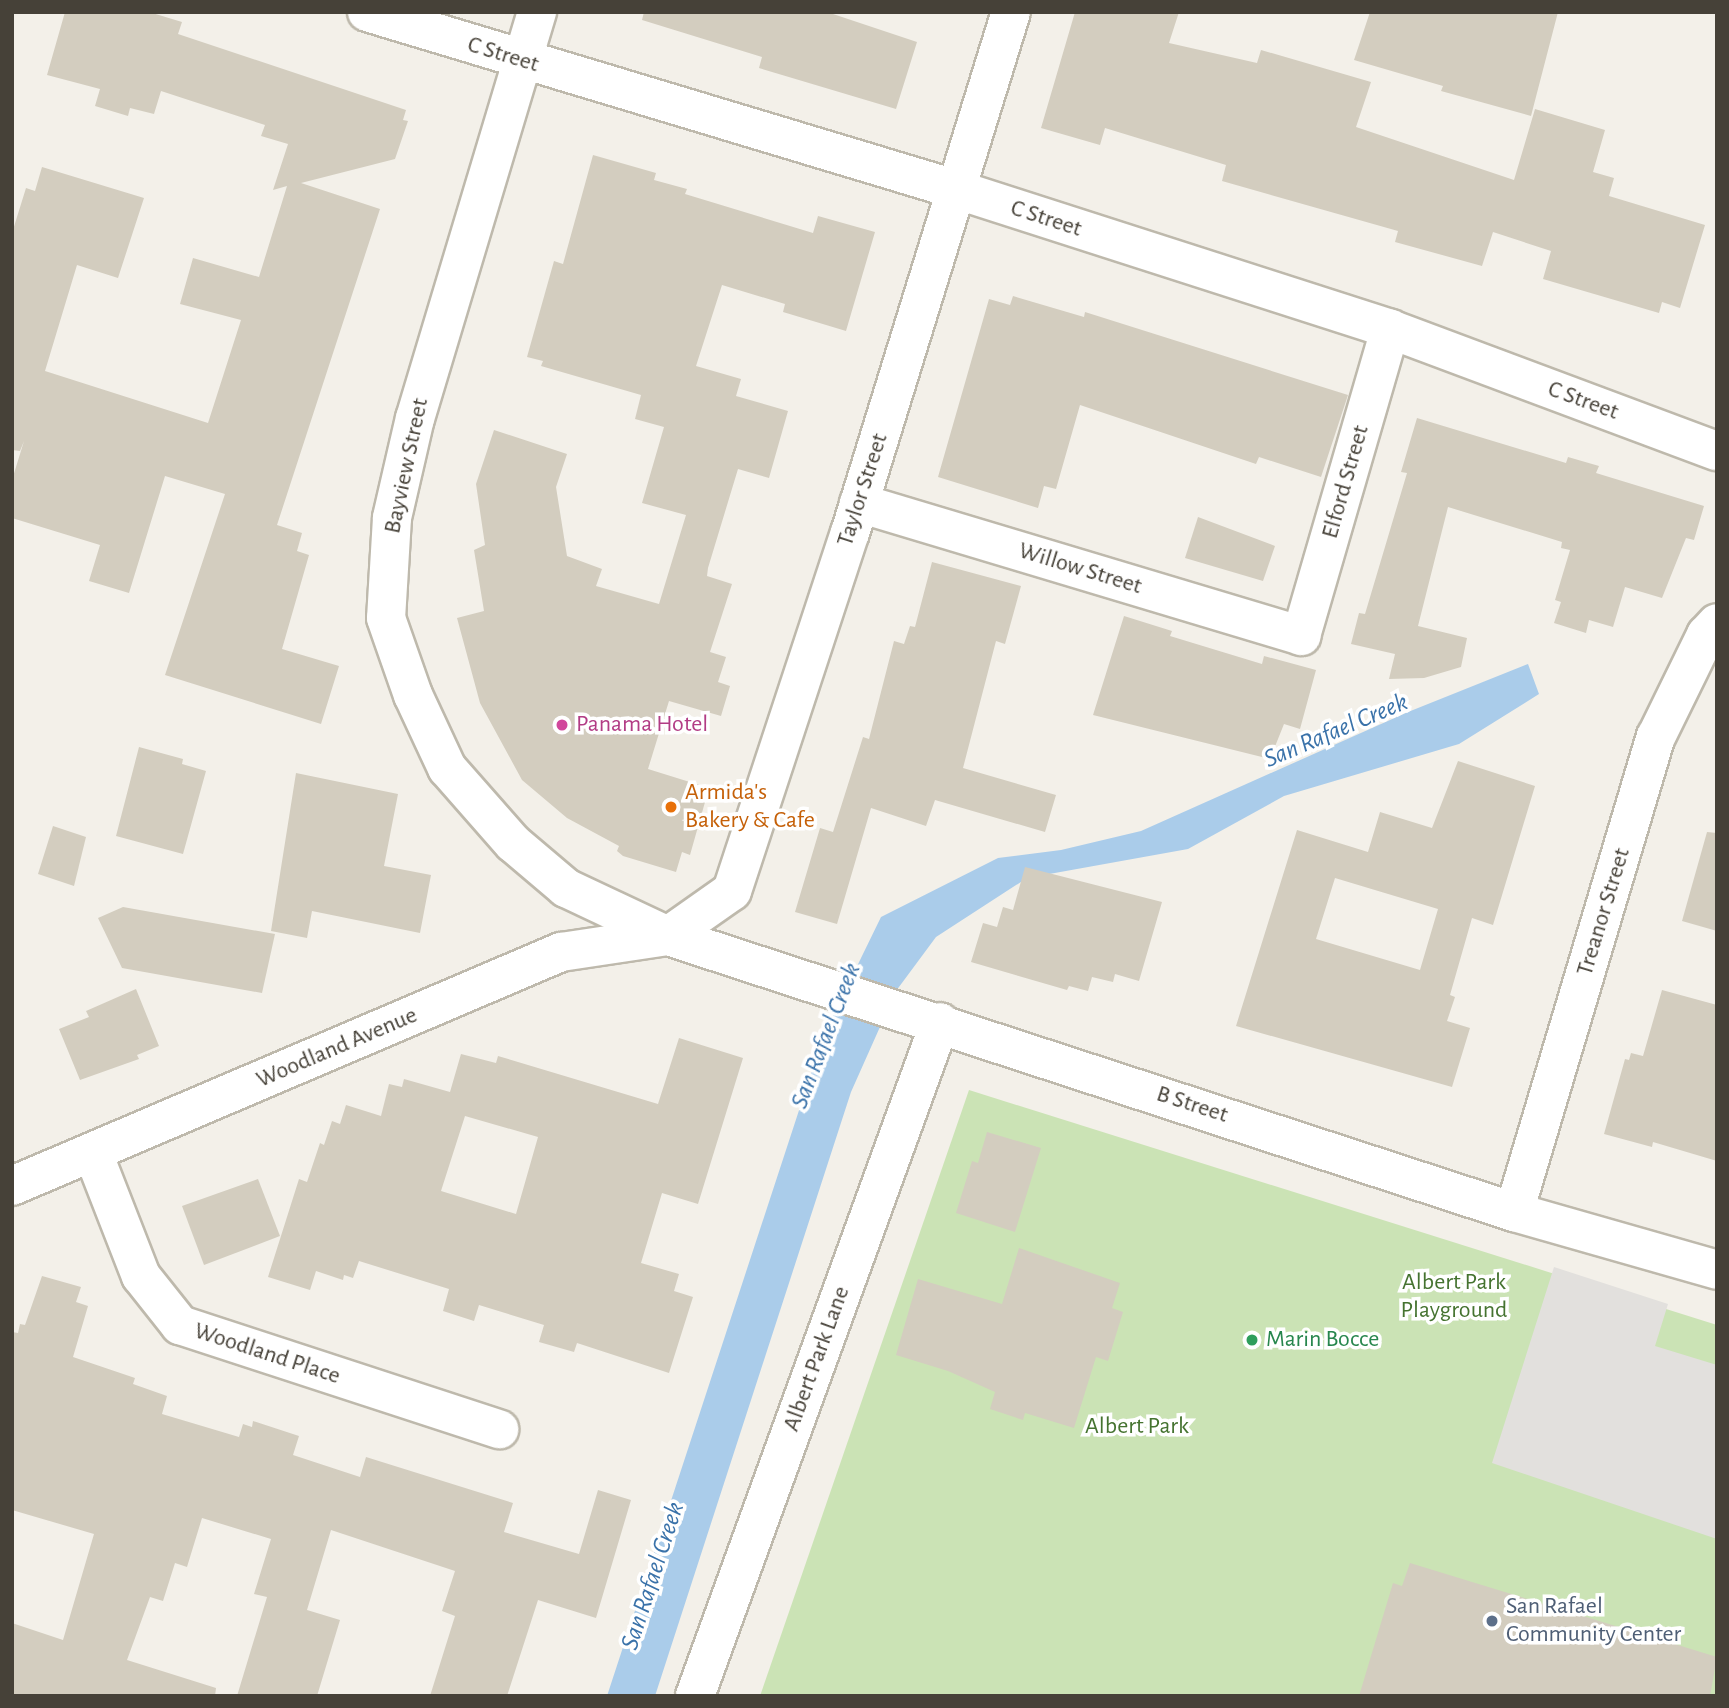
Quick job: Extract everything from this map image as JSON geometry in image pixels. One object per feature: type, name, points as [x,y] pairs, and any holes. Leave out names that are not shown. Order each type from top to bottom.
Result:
[{"type":"street","name":"C Street","points":[[367,12],[522,61],[958,190],[1390,329],[1717,451]]},
{"type":"street","name":"Bayview Street","points":[[537,12],[415,418],[392,518],[386,618],[413,695],[447,768],[513,843],[566,888],[668,936]]},
{"type":"street","name":"Taylor Street","points":[[668,936],[732,891],[859,503],[1011,12]]},
{"type":"street","name":"Elford Street","points":[[1301,636],[1390,329]]},
{"type":"street","name":"Willow Street","points":[[859,503],[1301,636]]},
{"type":"street","name":"Treanor Street","points":[[1514,1212],[1656,737],[1706,635],[1717,622]]},
{"type":"street","name":"B Street","points":[[668,936],[940,1022],[1514,1212],[1717,1270]]},
{"type":"street","name":"Woodland Avenue","points":[[12,1186],[561,952],[668,936]]},
{"type":"street","name":"Albert Park Lane","points":[[695,1696],[940,1022]]},
{"type":"street","name":"Woodland Place","points":[[93,1153],[141,1276],[180,1325],[499,1429]]},
{"type":"green space","name":"Albert Park","points":[[969,1090],[1717,1325],[1717,1696],[760,1696]]},
{"type":"shaded area","points":[[1554,1267],[1668,1304],[1655,1346],[1717,1365],[1717,1539],[1492,1463]]},
{"type":"water","name":"San Rafael Creek","points":[[1528,664],[1539,694],[1459,744],[1284,796],[1188,849],[1027,878],[936,937],[896,991],[851,1092],[655,1696],[607,1696],[824,1034],[881,917],[998,858],[1061,850],[1141,831],[1408,712]]},
{"type":"building","points":[[65,12],[149,12],[182,22],[178,34],[406,110],[403,120],[408,121],[395,159],[301,183],[380,209],[277,525],[302,533],[297,551],[309,555],[282,649],[339,666],[321,724],[165,675],[225,494],[165,476],[129,593],[89,581],[100,545],[12,518],[12,480],[24,441],[20,451],[12,450],[12,233],[26,188],[35,191],[42,167],[144,198],[118,278],[77,265],[45,371],[208,423],[241,320],[180,304],[193,258],[259,277],[287,186],[273,190],[288,144],[261,136],[265,125],[161,91],[154,114],[130,108],[128,116],[95,106],[100,89],[47,75]]},
{"type":"building","points":[[644,12],[827,12],[917,42],[896,109],[759,68],[762,57],[642,20]]},
{"type":"building","points":[[1075,12],[1179,12],[1169,43],[1257,63],[1261,50],[1371,82],[1356,127],[1514,180],[1535,109],[1605,130],[1593,172],[1614,178],[1609,196],[1705,225],[1680,308],[1662,302],[1659,313],[1543,279],[1551,251],[1493,232],[1482,266],[1395,242],[1398,231],[1222,181],[1226,165],[1105,128],[1100,145],[1041,128]]},
{"type":"building","points":[[1370,12],[1558,12],[1531,116],[1441,91],[1443,86],[1354,60]]},
{"type":"building","points":[[593,155],[656,173],[654,180],[687,189],[685,194],[813,233],[818,216],[875,232],[846,331],[783,312],[785,304],[722,285],[696,366],[741,379],[736,396],[788,411],[769,478],[738,469],[708,568],[707,576],[732,584],[710,652],[726,657],[718,682],[730,686],[721,716],[669,701],[648,769],[709,788],[690,855],[682,852],[676,872],[623,856],[617,851],[619,846],[567,818],[522,780],[480,703],[457,618],[484,611],[474,550],[485,545],[476,484],[494,430],[567,454],[556,487],[567,556],[602,569],[596,586],[659,604],[686,515],[642,503],[664,427],[635,419],[641,395],[541,366],[543,361],[527,357],[554,261],[563,264]]},
{"type":"building","points":[[1013,296],[1084,317],[1085,312],[1348,395],[1321,477],[1259,457],[1256,464],[1080,405],[1056,489],[1044,486],[1038,508],[938,477],[989,299],[1010,305]]},
{"type":"building","points":[[1417,418],[1566,463],[1568,457],[1599,466],[1596,473],[1704,506],[1694,540],[1686,538],[1662,598],[1625,587],[1613,627],[1589,620],[1586,633],[1554,623],[1561,602],[1555,600],[1570,550],[1561,548],[1562,542],[1448,507],[1418,626],[1467,638],[1461,667],[1424,678],[1389,679],[1395,654],[1351,644],[1359,613],[1365,614],[1407,473],[1401,472]]},
{"type":"building","points":[[1198,517],[1275,546],[1263,581],[1185,558]]},
{"type":"building","points":[[932,562],[1021,586],[1005,644],[996,641],[963,768],[1056,795],[1045,832],[935,800],[926,826],[871,808],[837,924],[795,912],[820,828],[833,832],[863,737],[869,739],[894,641],[904,644],[910,626],[915,627]]},
{"type":"building","points":[[1124,616],[1172,631],[1170,636],[1262,664],[1264,656],[1316,670],[1300,729],[1284,724],[1270,759],[1093,715]]},
{"type":"building","points":[[139,747],[183,759],[182,764],[206,771],[183,854],[116,836]]},
{"type":"building","points":[[1458,761],[1535,786],[1493,925],[1472,918],[1450,995],[1455,997],[1447,1021],[1470,1028],[1452,1087],[1236,1026],[1297,830],[1368,852],[1380,812],[1432,828]],"holes":[[[1335,878],[1438,909],[1420,970],[1316,939]]]},
{"type":"building","points":[[296,773],[398,794],[384,866],[431,875],[420,933],[312,911],[307,938],[271,931]]},
{"type":"building","points":[[53,826],[86,837],[74,886],[38,874]]},
{"type":"building","points":[[1707,832],[1717,833],[1717,931],[1682,921]]},
{"type":"building","points":[[1025,867],[1162,902],[1139,981],[1115,974],[1113,982],[1092,977],[1088,991],[1069,986],[1067,990],[971,962],[983,923],[997,927],[1003,907],[1013,910]]},
{"type":"building","points":[[123,907],[275,934],[262,993],[122,968],[98,918]]},
{"type":"building","points":[[136,989],[159,1046],[137,1055],[139,1059],[80,1080],[59,1029],[89,1017],[86,1011]]},
{"type":"building","points":[[1662,990],[1717,1005],[1717,1161],[1653,1142],[1652,1147],[1604,1134],[1625,1059],[1629,1060],[1631,1053],[1643,1056]]},
{"type":"building","points":[[679,1038],[743,1058],[698,1204],[662,1193],[641,1263],[679,1274],[674,1291],[693,1297],[669,1373],[577,1343],[574,1352],[539,1342],[544,1325],[479,1305],[474,1321],[443,1311],[449,1289],[359,1261],[353,1278],[344,1275],[343,1280],[316,1271],[310,1290],[268,1277],[299,1179],[307,1182],[320,1143],[324,1145],[332,1121],[340,1124],[346,1105],[381,1116],[389,1084],[402,1087],[404,1079],[450,1092],[461,1054],[496,1063],[498,1056],[658,1104]],"holes":[[[465,1116],[538,1137],[516,1214],[441,1191]]]},
{"type":"building","points":[[987,1132],[1041,1148],[1015,1232],[956,1213],[972,1161],[978,1163]]},
{"type":"building","points":[[258,1179],[280,1236],[204,1265],[182,1206]]},
{"type":"building","points":[[1019,1248],[1120,1283],[1112,1308],[1123,1312],[1108,1361],[1096,1357],[1074,1428],[1025,1413],[1023,1420],[990,1409],[995,1392],[948,1371],[896,1355],[918,1279],[1002,1304]]},
{"type":"building","points":[[42,1276],[81,1287],[76,1302],[88,1306],[73,1357],[135,1378],[133,1384],[167,1396],[162,1414],[239,1437],[243,1424],[252,1427],[253,1421],[299,1436],[293,1455],[360,1477],[366,1457],[513,1503],[504,1532],[579,1554],[598,1490],[631,1500],[596,1618],[538,1600],[507,1696],[430,1696],[455,1616],[442,1611],[455,1571],[331,1530],[307,1610],[340,1620],[317,1696],[237,1696],[267,1597],[254,1594],[271,1539],[202,1518],[187,1567],[175,1563],[163,1601],[150,1597],[127,1660],[216,1688],[215,1696],[12,1696],[12,1623],[63,1640],[94,1534],[12,1510],[12,1332],[18,1333],[20,1324],[25,1325]]},
{"type":"building","name":"San Rafael Community Center","points":[[1410,1563],[1717,1657],[1710,1696],[1359,1696],[1393,1583],[1402,1586]]},
{"type":"place","name":"Panama Hotel","points":[[562,725]]},
{"type":"place","name":"Armida's Bakery & Cafe","points":[[671,807]]},
{"type":"place","name":"Marin Bocce","points":[[1252,1340]]},
{"type":"place","name":"San Rafael Community Center","points":[[1492,1621]]},
{"type":"park label","name":"Albert Park Playground","points":[[1454,1297]]}]
